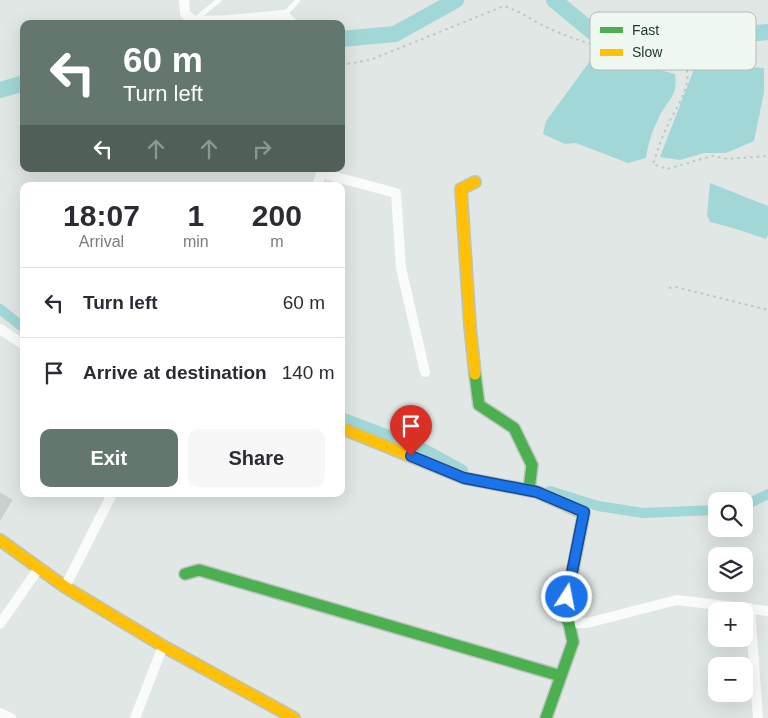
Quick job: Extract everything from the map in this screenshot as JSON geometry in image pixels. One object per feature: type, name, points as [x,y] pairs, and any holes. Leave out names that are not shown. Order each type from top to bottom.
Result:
[{"type":"street","points":[[184,0],[184,14],[193,20]]},
{"type":"street","points":[[229,20],[284,14],[289,20]]},
{"type":"street","points":[[318,182],[321,173],[396,193],[401,268],[425,372]]},
{"type":"street","points":[[475,182],[462,189],[470,326],[479,405],[514,428],[532,465],[529,490]]},
{"type":"street","points":[[0,329],[20,342]]},
{"type":"street","points":[[345,430],[464,478],[537,492],[584,512],[564,614],[569,623],[573,642],[546,718]]},
{"type":"street","points":[[65,587],[110,497]]},
{"type":"street","points":[[0,540],[65,587],[163,646],[294,718]]},
{"type":"street","points":[[0,624],[39,568]]},
{"type":"street","points":[[186,574],[199,570],[561,676]]},
{"type":"street","points":[[569,623],[587,623],[677,600],[708,603]]},
{"type":"street","points":[[753,608],[768,611]]},
{"type":"street","points":[[135,718],[163,646]]},
{"type":"street","points":[[753,647],[758,718]]},
{"type":"street","points":[[0,713],[11,718]]},
{"type":"lane","points":[[195,20],[219,0]]},
{"type":"lane","points":[[284,14],[298,0]]},
{"type":"path","points":[[345,64],[370,60],[504,6],[518,10],[553,30],[590,44]]},
{"type":"path","points":[[687,70],[686,89],[664,132],[654,164],[667,168],[712,156],[728,159],[768,156]]},
{"type":"path","points":[[669,288],[676,287],[768,310]]},
{"type":"water","points":[[590,61],[590,70],[660,70],[675,74],[674,92],[655,126],[646,158],[628,163],[576,143],[565,144],[543,134],[546,121]]},
{"type":"water","points":[[756,67],[764,68],[764,92],[754,141],[726,153],[704,153],[680,160],[660,157],[694,70],[756,70]]},
{"type":"water","points":[[710,183],[768,206],[768,235],[766,239],[710,222],[707,215]]},
{"type":"building","points":[[0,493],[12,500],[0,520]]},
{"type":"waterway","points":[[345,39],[395,34],[456,0]]},
{"type":"waterway","points":[[554,0],[590,30]]},
{"type":"waterway","points":[[756,33],[768,32]]},
{"type":"waterway","points":[[0,90],[20,84]]},
{"type":"waterway","points":[[0,309],[20,325]]},
{"type":"waterway","points":[[345,419],[423,448],[463,470]]},
{"type":"waterway","points":[[550,491],[598,506],[643,513],[708,510]]},
{"type":"waterway","points":[[753,502],[768,494]]},
{"type":"traffic: fast","points":[[475,374],[479,405],[514,428],[532,465],[529,490]]},
{"type":"traffic: fast","points":[[546,718],[573,642],[569,623],[564,614],[584,513]]},
{"type":"traffic: fast","points":[[185,574],[199,570],[561,676]]},
{"type":"traffic: slow","points":[[475,182],[461,189],[475,374]]},
{"type":"traffic: slow","points":[[345,430],[464,478],[537,492],[584,513]]},
{"type":"traffic: slow","points":[[0,540],[65,587],[163,646],[294,718]]},
{"type":"route","points":[[411,456],[464,478],[537,492],[584,512],[567,597]]}]
